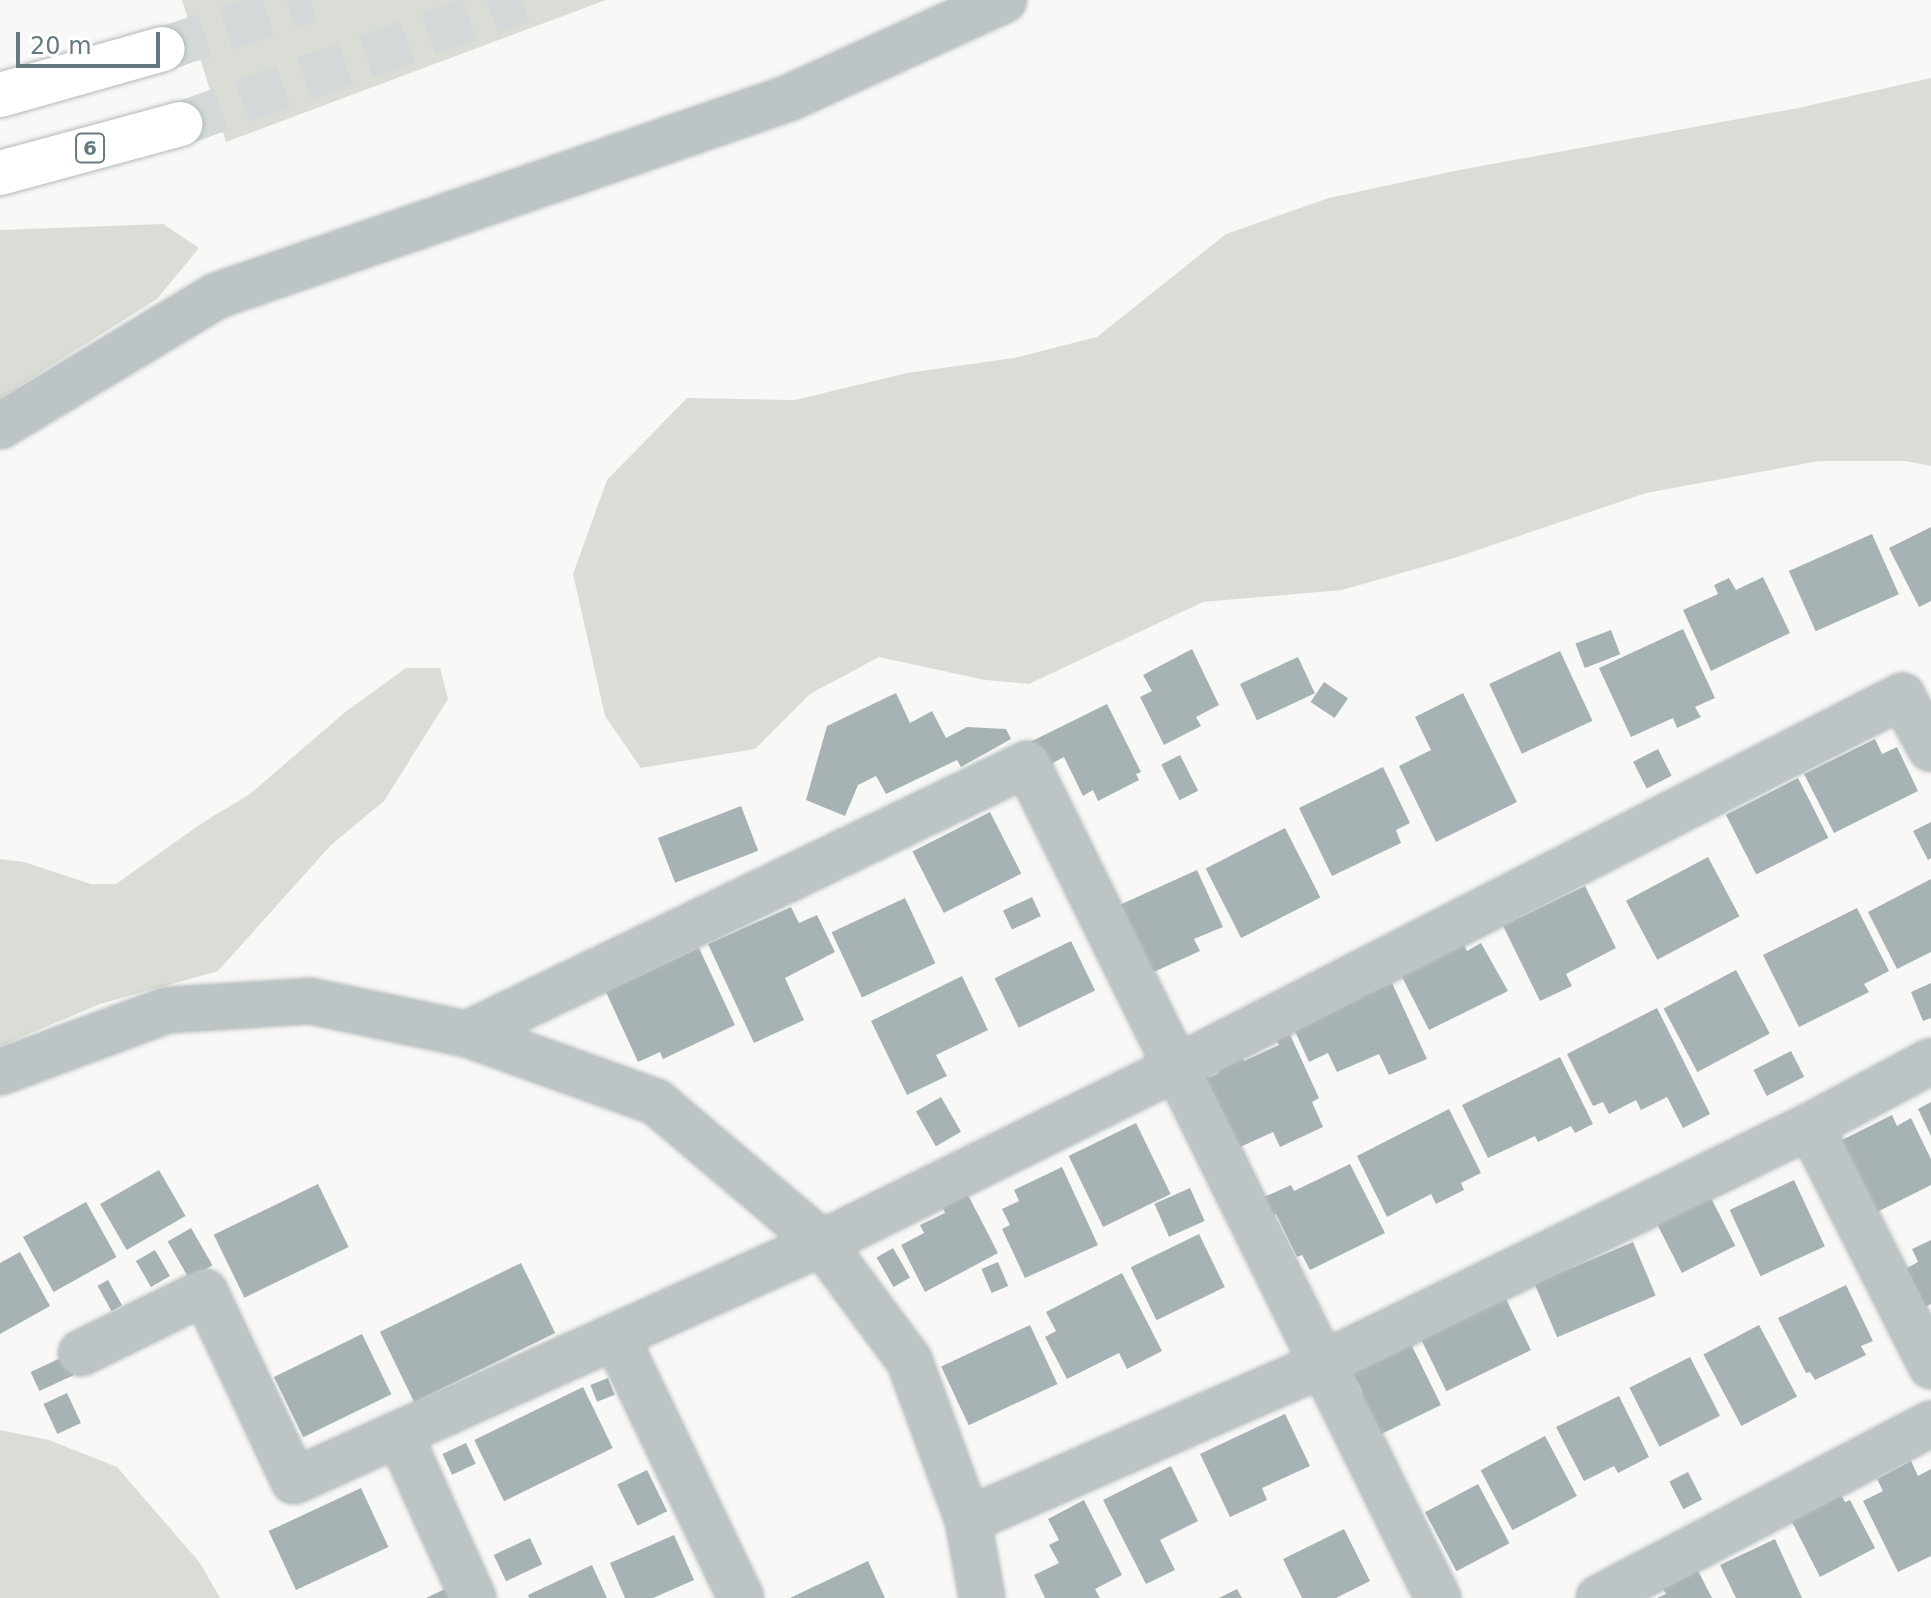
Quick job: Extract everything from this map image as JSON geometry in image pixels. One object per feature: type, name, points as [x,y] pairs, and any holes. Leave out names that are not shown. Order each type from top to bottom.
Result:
[{"type":"highway","points":[[0,95],[163,49]]},
{"type":"highway","name":"6","points":[[0,173],[180,124]]},
{"type":"street","points":[[0,426],[216,296],[789,98],[1004,0]]},
{"type":"street","points":[[81,1353],[205,1292],[294,1481],[400,1436],[822,1243],[1178,1067],[1902,696],[1931,749]]},
{"type":"street","points":[[467,1034],[1027,764],[1438,1598]]},
{"type":"street","points":[[0,1072],[168,1010],[310,1001],[467,1034],[656,1102],[822,1243],[909,1360],[968,1520],[982,1598]]},
{"type":"street","points":[[968,1520],[1321,1365],[1810,1126],[1931,1061]]},
{"type":"street","points":[[1810,1126],[1931,1366]]},
{"type":"street","points":[[616,1337],[741,1598]]},
{"type":"street","points":[[1599,1598],[1931,1424]]},
{"type":"street","points":[[400,1436],[473,1598]]},
{"type":"shaded area","points":[[182,0],[606,0],[226,142]]},
{"type":"shaded area","points":[[1931,78],[1931,466],[1905,461],[1819,461],[1646,493],[1454,558],[1342,590],[1203,602],[1029,684],[985,680],[879,657],[810,694],[755,749],[641,768],[605,716],[573,574],[607,480],[687,398],[795,400],[907,373],[1014,358],[1097,337],[1226,234],[1329,198],[1454,171],[1798,108]]},
{"type":"shaded area","points":[[163,224],[199,248],[157,299],[0,398],[0,230]]},
{"type":"shaded area","points":[[406,668],[440,668],[448,699],[384,801],[331,845],[218,971],[100,1004],[0,1046],[0,859],[24,862],[91,884],[116,884],[202,823],[250,794],[344,713]]},
{"type":"shaded area","points":[[0,1430],[49,1440],[117,1467],[200,1563],[220,1598],[0,1598]]},
{"type":"building","points":[[1931,527],[1931,601],[1919,607],[1889,548]]},
{"type":"building","points":[[1872,534],[1899,594],[1816,631],[1789,571]]},
{"type":"building","points":[[1763,577],[1790,633],[1711,671],[1683,610],[1718,594],[1714,585],[1729,578],[1736,590]]},
{"type":"building","points":[[1683,629],[1715,698],[1695,707],[1701,717],[1677,728],[1673,718],[1631,737],[1599,668]]},
{"type":"building","points":[[1611,630],[1620,654],[1585,668],[1576,644]]},
{"type":"building","points":[[1192,649],[1219,705],[1196,717],[1201,726],[1164,745],[1140,697],[1152,691],[1143,675]]},
{"type":"building","points":[[1560,651],[1593,721],[1522,754],[1489,684]]},
{"type":"building","points":[[1298,657],[1315,693],[1257,720],[1240,684]]},
{"type":"building","points":[[1324,682],[1348,698],[1335,718],[1311,702]]},
{"type":"building","points":[[896,693],[910,723],[932,711],[946,738],[967,727],[1006,729],[1011,739],[961,767],[957,760],[886,794],[876,776],[858,785],[845,816],[806,800],[827,726]]},
{"type":"building","points":[[1463,693],[1517,802],[1436,842],[1399,766],[1431,750],[1415,717]]},
{"type":"building","points":[[1107,704],[1141,772],[1136,774],[1139,780],[1098,801],[1093,790],[1083,796],[1064,757],[1043,768],[1030,742]]},
{"type":"building","points":[[1875,739],[1882,754],[1897,747],[1918,791],[1834,833],[1804,774]]},
{"type":"building","points":[[1658,749],[1672,776],[1647,788],[1633,762]]},
{"type":"building","points":[[1180,755],[1198,791],[1179,800],[1161,765]]},
{"type":"building","points":[[1383,767],[1410,823],[1396,830],[1401,843],[1332,876],[1299,808]]},
{"type":"building","points":[[1798,778],[1828,838],[1756,874],[1726,815]]},
{"type":"building","points":[[741,806],[758,851],[675,883],[658,838]]},
{"type":"building","points":[[990,812],[1021,873],[944,913],[912,851]]},
{"type":"building","points":[[1931,822],[1931,858],[1928,860],[1913,831]]},
{"type":"building","points":[[1285,828],[1320,897],[1241,938],[1206,868]]},
{"type":"building","points":[[1708,857],[1739,916],[1657,960],[1626,901]]},
{"type":"building","points":[[1197,870],[1223,927],[1194,939],[1200,951],[1147,975],[1115,907]]},
{"type":"building","points":[[1931,879],[1931,952],[1897,969],[1868,912]]},
{"type":"building","points":[[1585,886],[1616,948],[1566,974],[1572,986],[1540,1001],[1503,926]]},
{"type":"building","points":[[1032,897],[1041,916],[1012,930],[1003,911]]},
{"type":"building","points":[[905,898],[935,963],[862,997],[832,932]]},
{"type":"building","points":[[791,907],[799,923],[817,915],[835,952],[785,978],[804,1020],[754,1043],[708,944]]},
{"type":"building","points":[[1857,908],[1889,971],[1864,984],[1869,992],[1799,1027],[1763,955]]},
{"type":"building","points":[[1071,941],[1095,990],[1019,1028],[995,978]]},
{"type":"building","points":[[1463,943],[1467,951],[1481,943],[1508,991],[1429,1030],[1401,975]]},
{"type":"building","points":[[699,948],[735,1025],[663,1059],[660,1052],[638,1062],[606,992]]},
{"type":"building","points":[[1736,970],[1770,1034],[1697,1072],[1664,1008]]},
{"type":"building","points":[[962,976],[988,1030],[936,1055],[947,1076],[907,1095],[871,1021]]},
{"type":"building","points":[[1392,983],[1427,1059],[1389,1075],[1379,1054],[1337,1072],[1328,1053],[1309,1062],[1293,1027]]},
{"type":"building","points":[[1931,983],[1931,1018],[1923,1021],[1911,992]]},
{"type":"building","points":[[1657,1008],[1710,1114],[1683,1128],[1667,1097],[1641,1110],[1636,1100],[1609,1114],[1603,1102],[1593,1106],[1567,1054]]},
{"type":"building","points":[[1287,1028],[1319,1098],[1312,1102],[1323,1127],[1280,1147],[1273,1132],[1229,1152],[1203,1080],[1219,1073],[1213,1060],[1239,1048],[1244,1061],[1279,1045],[1273,1034]]},
{"type":"building","points":[[1791,1051],[1804,1077],[1767,1096],[1754,1070]]},
{"type":"building","points":[[1560,1057],[1593,1124],[1575,1133],[1571,1126],[1538,1142],[1535,1136],[1488,1158],[1462,1105]]},
{"type":"building","points":[[941,1097],[961,1132],[936,1146],[916,1112]]},
{"type":"building","points":[[1931,1102],[1931,1136],[1918,1109]]},
{"type":"building","points":[[1449,1109],[1481,1173],[1461,1183],[1464,1190],[1436,1204],[1431,1194],[1387,1217],[1357,1156]]},
{"type":"building","points":[[1892,1115],[1897,1126],[1911,1118],[1931,1159],[1931,1185],[1875,1213],[1840,1141]]},
{"type":"building","points":[[1136,1123],[1171,1194],[1103,1227],[1069,1156]]},
{"type":"building","points":[[1350,1164],[1385,1233],[1310,1270],[1302,1255],[1297,1257],[1276,1214],[1269,1218],[1260,1199],[1291,1185],[1294,1191]]},
{"type":"building","points":[[1062,1167],[1098,1245],[1025,1278],[1002,1229],[1010,1225],[1002,1209],[1019,1201],[1014,1190]]},
{"type":"building","points":[[159,1170],[186,1216],[127,1250],[100,1204]]},
{"type":"building","points":[[1794,1180],[1825,1246],[1761,1276],[1730,1210]]},
{"type":"building","points":[[318,1184],[349,1247],[244,1298],[214,1235]]},
{"type":"building","points":[[1190,1188],[1205,1221],[1169,1237],[1154,1204]]},
{"type":"building","points":[[1709,1194],[1735,1246],[1682,1273],[1656,1221]]},
{"type":"building","points":[[968,1195],[998,1253],[925,1292],[901,1245],[924,1233],[920,1225],[945,1213],[943,1208]]},
{"type":"building","points":[[86,1202],[117,1257],[54,1292],[23,1237]]},
{"type":"building","points":[[191,1228],[212,1265],[189,1279],[168,1242]]},
{"type":"building","points":[[1199,1234],[1225,1287],[1157,1320],[1131,1267]]},
{"type":"building","points":[[1931,1240],[1931,1304],[1917,1311],[1898,1273],[1918,1262],[1912,1249]]},
{"type":"building","points":[[1633,1242],[1656,1295],[1557,1337],[1535,1284]]},
{"type":"building","points":[[893,1248],[910,1277],[894,1287],[877,1258]]},
{"type":"building","points":[[155,1250],[170,1276],[151,1287],[136,1261]]},
{"type":"building","points":[[20,1252],[50,1306],[0,1334],[0,1263]]},
{"type":"building","points":[[998,1262],[1008,1286],[992,1293],[981,1269]]},
{"type":"building","points":[[521,1263],[555,1333],[414,1402],[380,1332]]},
{"type":"building","points":[[1122,1273],[1162,1351],[1127,1369],[1119,1353],[1067,1379],[1045,1337],[1056,1331],[1046,1312]]},
{"type":"building","points":[[108,1280],[122,1305],[112,1311],[98,1286]]},
{"type":"building","points":[[1846,1285],[1873,1341],[1861,1346],[1866,1355],[1815,1380],[1810,1372],[1806,1373],[1778,1318]]},
{"type":"building","points":[[1505,1297],[1531,1350],[1446,1391],[1421,1338]]},
{"type":"building","points":[[1030,1325],[1057,1384],[969,1425],[941,1366]]},
{"type":"building","points":[[1759,1325],[1797,1397],[1741,1426],[1703,1355]]},
{"type":"building","points":[[362,1334],[391,1394],[303,1437],[274,1377]]},
{"type":"building","points":[[1410,1342],[1441,1405],[1371,1439],[1352,1399],[1363,1393],[1351,1370]]},
{"type":"building","points":[[65,1356],[74,1375],[39,1391],[31,1372]]},
{"type":"building","points":[[1690,1357],[1720,1416],[1659,1447],[1629,1388]]},
{"type":"building","points":[[608,1378],[615,1395],[597,1402],[590,1385]]},
{"type":"building","points":[[583,1387],[613,1448],[504,1501],[474,1440]]},
{"type":"building","points":[[67,1393],[81,1423],[57,1434],[43,1404]]},
{"type":"building","points":[[1619,1396],[1649,1457],[1618,1473],[1614,1466],[1584,1481],[1556,1427]]},
{"type":"building","points":[[1285,1414],[1310,1466],[1262,1488],[1267,1500],[1230,1517],[1200,1454]]},
{"type":"building","points":[[1545,1436],[1577,1496],[1512,1530],[1481,1470]]},
{"type":"building","points":[[466,1443],[476,1464],[452,1475],[442,1454]]},
{"type":"building","points":[[1911,1461],[1918,1476],[1931,1469],[1931,1556],[1898,1572],[1863,1501],[1883,1491],[1877,1479]]},
{"type":"building","points":[[1171,1466],[1198,1521],[1160,1540],[1175,1570],[1146,1584],[1103,1500]]},
{"type":"building","points":[[647,1470],[667,1511],[638,1526],[617,1484]]},
{"type":"building","points":[[1688,1472],[1702,1500],[1683,1509],[1669,1482]]},
{"type":"building","points":[[1478,1484],[1509,1543],[1456,1571],[1425,1512]]},
{"type":"building","points":[[361,1488],[388,1547],[296,1590],[269,1531]]},
{"type":"building","points":[[1841,1495],[1845,1502],[1850,1500],[1875,1548],[1820,1577],[1791,1520]]},
{"type":"building","points":[[1084,1500],[1122,1575],[1095,1589],[1100,1598],[1045,1598],[1034,1575],[1059,1563],[1049,1545],[1059,1540],[1048,1519]]},
{"type":"building","points":[[1344,1529],[1370,1581],[1336,1598],[1302,1598],[1283,1559]]},
{"type":"building","points":[[674,1535],[694,1580],[653,1598],[625,1598],[610,1563]]},
{"type":"building","points":[[530,1538],[542,1564],[506,1581],[494,1555]]},
{"type":"building","points":[[1775,1539],[1802,1598],[1736,1598],[1720,1565]]},
{"type":"building","points":[[868,1561],[885,1598],[790,1598]]},
{"type":"building","points":[[592,1565],[607,1598],[529,1598],[528,1595]]},
{"type":"building","points":[[1697,1569],[1712,1598],[1657,1598],[1666,1594],[1662,1587]]},
{"type":"building","points":[[445,1589],[449,1598],[426,1598]]},
{"type":"building","points":[[1237,1589],[1242,1598],[1219,1598]]},
{"type":"tunnel","points":[[163,49],[310,0]]},
{"type":"tunnel","points":[[180,124],[522,0]]}]
